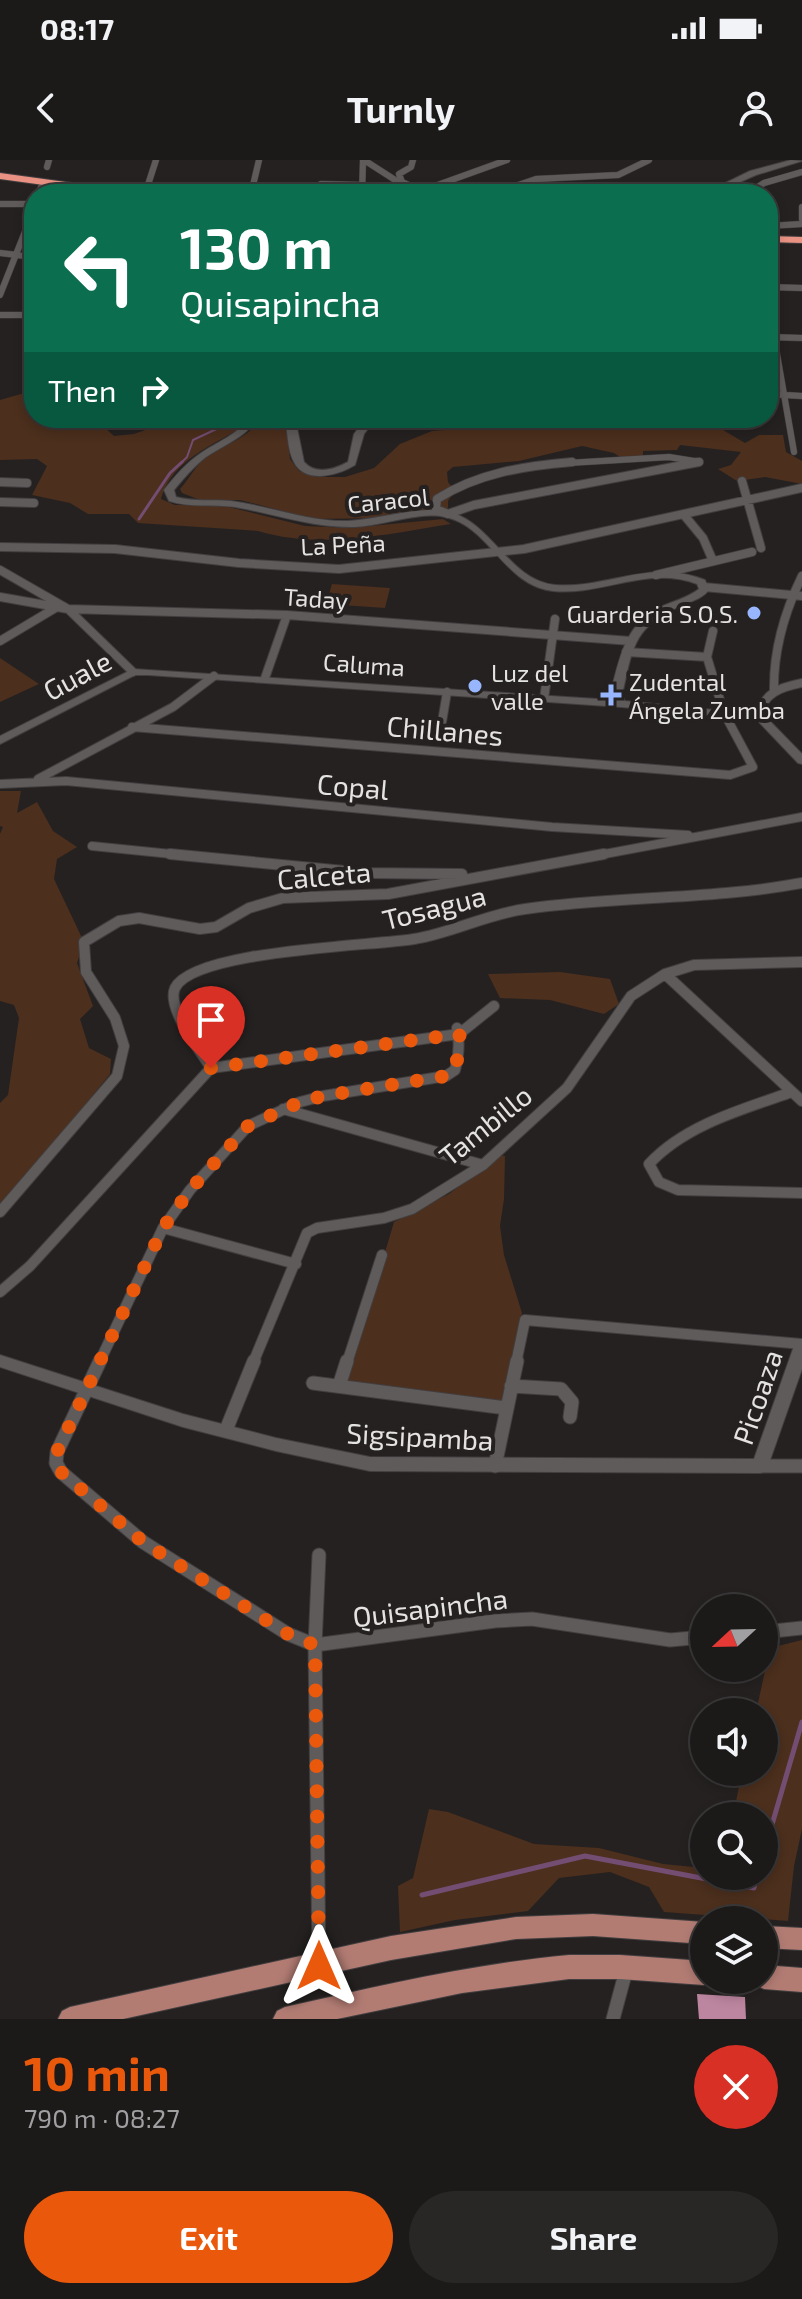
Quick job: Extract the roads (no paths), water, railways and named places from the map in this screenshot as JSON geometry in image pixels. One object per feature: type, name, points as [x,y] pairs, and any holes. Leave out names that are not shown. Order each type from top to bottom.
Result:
[{"type":"highway","points":[[0,178],[24,185]]},
{"type":"highway","points":[[0,178],[49,184]]},
{"type":"highway","points":[[778,239],[802,240]]},
{"type":"highway","points":[[778,248],[802,246]]},
{"type":"main road","points":[[70,2019],[391,1948],[516,1928],[593,1925],[690,1932]]},
{"type":"main road","points":[[778,1938],[802,1939]]},
{"type":"main road","points":[[285,2019],[441,1984],[508,1974],[572,1967],[690,1972]]},
{"type":"main road","points":[[778,1978],[802,1980]]},
{"type":"street","points":[[148,184],[156,160]]},
{"type":"street","points":[[254,184],[259,160]]},
{"type":"street","points":[[364,160],[399,183]]},
{"type":"street","points":[[363,184],[364,160]]},
{"type":"street","points":[[399,183],[399,174],[411,167],[413,160]]},
{"type":"street","points":[[440,184],[507,160]]},
{"type":"street","points":[[521,184],[536,179],[618,175],[649,160]]},
{"type":"street","points":[[729,184],[753,173],[799,160]]},
{"type":"street","points":[[762,184],[802,172]]},
{"type":"street","points":[[0,204],[24,205]]},
{"type":"street","points":[[802,207],[802,232]]},
{"type":"street","points":[[778,225],[800,223]]},
{"type":"street","points":[[0,295],[24,233]]},
{"type":"street","points":[[0,253],[24,256]]},
{"type":"street","points":[[778,287],[802,288]]},
{"type":"street","points":[[0,315],[24,315]]},
{"type":"street","points":[[778,337],[802,338]]},
{"type":"street","points":[[778,374],[794,452]]},
{"type":"street","points":[[778,395],[802,396]]},
{"type":"street","name":"Caracol","points":[[247,428],[184,471],[169,490],[172,499],[232,504],[324,525],[448,514],[468,524],[534,583],[552,588],[654,575],[752,552]]},
{"type":"street","name":"Caracol","points":[[292,428],[300,465],[322,472],[343,469],[352,463],[359,434],[364,428]]},
{"type":"street","points":[[610,459],[693,459],[700,462],[474,505],[448,514],[436,509],[437,499],[448,490],[484,476],[610,459]]},
{"type":"street","points":[[742,481],[761,548]]},
{"type":"street","points":[[0,482],[27,483]]},
{"type":"street","name":"La Peña","points":[[0,547],[115,549],[317,569],[524,549],[802,488]]},
{"type":"street","points":[[0,502],[34,503]]},
{"type":"street","points":[[684,515],[703,538],[713,561]]},
{"type":"street","points":[[0,570],[68,609],[133,672]]},
{"type":"street","points":[[654,575],[690,577],[704,587],[802,596]]},
{"type":"street","points":[[774,692],[773,675],[781,629],[802,576]]},
{"type":"street","points":[[621,704],[616,695],[628,647],[640,623],[649,615],[699,595],[704,587]]},
{"type":"street","name":"Taday","points":[[0,597],[68,609],[287,615],[553,636],[628,647]]},
{"type":"street","points":[[0,641],[57,607]]},
{"type":"street","points":[[265,678],[287,615]]},
{"type":"street","points":[[544,699],[555,619]]},
{"type":"street","points":[[713,631],[707,657],[724,713]]},
{"type":"street","points":[[628,647],[707,657]]},
{"type":"street","name":"Caluma","points":[[133,672],[265,678],[760,717]]},
{"type":"street","name":"Guale","points":[[0,741],[25,731],[133,672]]},
{"type":"street","points":[[37,780],[132,727],[158,716],[199,690],[214,676]]},
{"type":"street","points":[[802,683],[774,692],[761,707],[760,717],[802,761]]},
{"type":"street","points":[[440,734],[447,692]]},
{"type":"street","name":"Chillanes","points":[[132,727],[730,775],[743,773],[753,767],[724,713]]},
{"type":"street","name":"Copal","points":[[0,784],[37,780],[552,827],[702,836]]},
{"type":"street","name":"Calceta","points":[[0,1212],[117,1076],[124,1046],[115,1018],[86,972],[84,942],[119,921],[139,918],[200,929],[216,927],[249,908],[283,898],[363,897],[802,817]]},
{"type":"street","points":[[92,846],[379,874],[438,876],[504,872]]},
{"type":"street","name":"Tosagua","points":[[211,1068],[173,1006],[174,990],[182,979],[209,968],[249,956],[282,951],[416,939],[522,909],[672,895],[749,893],[802,883]]},
{"type":"street","name":"Tambillo","points":[[226,1430],[296,1264],[301,1241],[307,1233],[317,1228],[384,1218],[412,1209],[483,1165],[567,1088],[631,996],[665,974],[694,965],[802,962]]},
{"type":"street","points":[[665,974],[802,1101]]},
{"type":"street","points":[[0,1292],[30,1266],[211,1068],[458,1031],[494,1006]]},
{"type":"street","name":"Quisapincha","points":[[458,1031],[461,1040],[455,1070],[446,1076],[323,1096],[283,1109],[248,1126],[190,1190],[163,1228],[57,1452],[56,1463],[61,1472],[143,1542],[288,1634],[315,1645],[532,1619],[670,1640],[690,1638]]},
{"type":"street","points":[[792,1092],[740,1111],[669,1144],[649,1164],[652,1174],[661,1184],[678,1190],[802,1193]]},
{"type":"street","points":[[283,1109],[483,1165]]},
{"type":"street","points":[[163,1228],[296,1264]]},
{"type":"street","points":[[339,1386],[382,1255]]},
{"type":"street","points":[[495,1466],[525,1320],[802,1345]]},
{"type":"street","name":"Picoaza","points":[[760,1466],[802,1345]]},
{"type":"street","name":"Sigsipamba","points":[[0,1361],[86,1392],[226,1430],[370,1464],[802,1466]]},
{"type":"street","points":[[313,1383],[506,1408]]},
{"type":"street","points":[[511,1386],[561,1389],[572,1402],[570,1417]]},
{"type":"street","points":[[319,1555],[315,1645],[319,1966]]},
{"type":"street","points":[[778,1631],[802,1628]]},
{"type":"street","points":[[613,2019],[627,1967]]},
{"type":"waterway","points":[[182,462],[193,440],[219,428]]},
{"type":"waterway","points":[[139,519],[170,473],[182,462]]},
{"type":"waterway","points":[[778,1804],[802,1722]]},
{"type":"waterway","points":[[422,1895],[585,1856],[690,1876]]},
{"type":"place","name":"Guarderia S.O.S.","points":[[754,613]]},
{"type":"place","name":"Luz del valle","points":[[475,686]]},
{"type":"place","name":"Zudental Ángela Zumba","points":[[611,695]]}]
